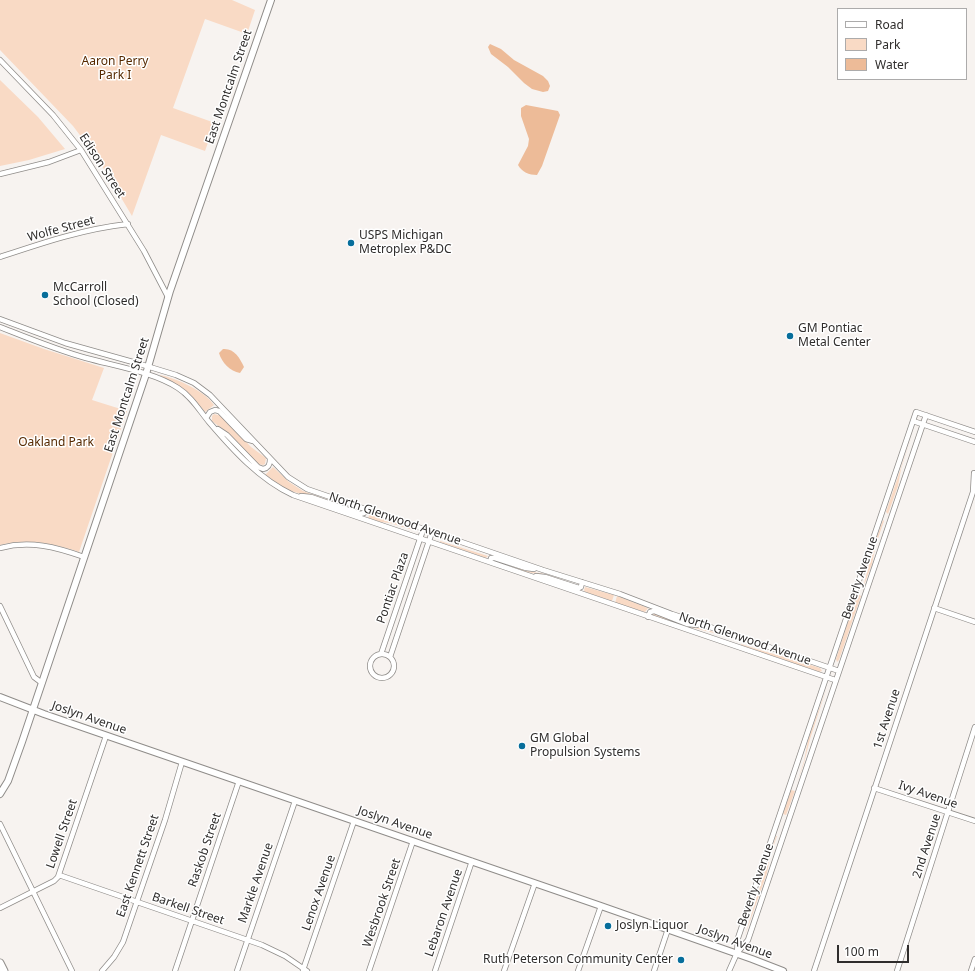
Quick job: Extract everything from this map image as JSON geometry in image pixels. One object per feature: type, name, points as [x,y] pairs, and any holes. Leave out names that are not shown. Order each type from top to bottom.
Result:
[{"type":"main road","name":"East Montcalm Street","points":[[0,794],[8,781],[42,683],[149,366],[168,297],[271,0]]},
{"type":"main road","name":"Joslyn Avenue","points":[[0,696],[106,736],[668,929],[783,971]]},
{"type":"main road","points":[[0,963],[4,971]]},
{"type":"street","name":"Edison Street","points":[[0,60],[54,115],[82,150],[149,259],[168,297]]},
{"type":"street","points":[[0,174],[49,162],[82,150]]},
{"type":"street","name":"Wolfe Street","points":[[0,258],[73,234],[128,224]]},
{"type":"street","name":"North Glenwood Avenue","points":[[0,319],[76,347],[149,366],[181,377],[210,395],[270,459],[288,477],[302,487],[423,530],[633,598],[705,626],[839,671]]},
{"type":"street","name":"North Glenwood Avenue","points":[[0,327],[66,352],[146,374],[170,383],[195,403],[212,425],[262,477],[277,487],[294,495],[836,680]]},
{"type":"street","name":"North Glenwood Avenue","points":[[206,418],[210,412],[215,410],[219,412],[246,439],[254,441]]},
{"type":"street","name":"Beverly Avenue","points":[[916,412],[926,415],[748,940],[737,953],[738,938],[916,412]]},
{"type":"street","points":[[926,415],[975,432]]},
{"type":"street","points":[[913,421],[975,442]]},
{"type":"street","name":"North Glenwood Avenue","points":[[212,425],[227,435],[258,467],[263,469],[267,467],[270,463],[270,459]]},
{"type":"street","name":"1st Avenue","points":[[814,971],[973,492],[974,473]]},
{"type":"street","name":"North Glenwood Avenue","points":[[294,495],[311,497],[360,514],[364,513],[366,510]]},
{"type":"street","name":"Pontiac Plaza","points":[[381,654],[423,530]]},
{"type":"street","name":"Pontiac Plaza","points":[[390,657],[432,532]]},
{"type":"street","points":[[0,548],[21,545],[42,545],[84,557]]},
{"type":"street","name":"North Glenwood Avenue","points":[[490,562],[491,558],[495,558],[526,568],[543,570]]},
{"type":"street","name":"North Glenwood Avenue","points":[[526,575],[545,577],[578,588],[581,587],[582,582]]},
{"type":"street","points":[[0,606],[34,677],[42,683]]},
{"type":"street","points":[[934,608],[975,622]]},
{"type":"street","name":"North Glenwood Avenue","points":[[648,617],[653,611],[687,624],[705,626]]},
{"type":"street","points":[[381,654],[390,657],[394,665],[392,672],[385,677],[378,677],[371,670],[370,664],[373,658],[381,654]]},
{"type":"street","name":"2nd Avenue","points":[[897,971],[975,727]]},
{"type":"street","name":"Lowell Street","points":[[0,908],[54,882],[59,875],[106,736]]},
{"type":"street","name":"East Kennett Street","points":[[102,971],[111,962],[120,947],[165,820],[182,762]]},
{"type":"street","name":"Raskob Street","points":[[175,971],[239,781]]},
{"type":"street","name":"Ivy Avenue","points":[[874,788],[975,822]]},
{"type":"street","name":"Markle Avenue","points":[[237,971],[295,801]]},
{"type":"street","name":"Lenox Avenue","points":[[304,970],[354,821]]},
{"type":"street","points":[[0,824],[72,971]]},
{"type":"street","name":"Wesbrook Street","points":[[368,971],[413,841]]},
{"type":"street","name":"Lebaron Avenue","points":[[435,971],[472,861]]},
{"type":"street","name":"Barkell Street","points":[[59,875],[278,951],[304,970]]},
{"type":"street","points":[[504,971],[535,883]]},
{"type":"street","points":[[578,971],[601,906]]},
{"type":"street","points":[[654,971],[668,929]]},
{"type":"street","points":[[729,971],[737,953]]},
{"type":"street","points":[[971,971],[975,959]]},
{"type":"green space","name":"Aaron Perry Park I","points":[[0,0],[232,0],[255,10],[247,34],[205,19],[173,108],[215,123],[205,151],[161,135],[132,216],[98,159],[73,126],[0,50]]},
{"type":"green space","points":[[0,80],[38,117],[65,149],[29,160],[0,166]]},
{"type":"green space","name":"Oakland Park","points":[[0,333],[104,368],[92,400],[127,411],[79,552],[40,542],[20,542],[0,545]]},
{"type":"green space","points":[[160,375],[190,386],[204,395],[214,405],[205,412],[185,391]]},
{"type":"green space","points":[[214,414],[222,416],[251,447],[266,458],[265,464],[258,464],[225,431],[212,421],[212,416]]},
{"type":"green space","points":[[912,435],[901,469],[898,486],[888,514],[886,512]]},
{"type":"green space","points":[[273,467],[289,482],[303,491],[361,512],[288,490],[265,475]]},
{"type":"green space","points":[[370,514],[413,529],[413,530],[368,518]]},
{"type":"green space","points":[[883,520],[884,521],[876,544],[872,564],[863,588],[874,545]]},
{"type":"green space","points":[[440,541],[488,556],[486,558]]},
{"type":"green space","points":[[494,560],[527,571],[545,574],[577,585],[544,575],[526,572]]},
{"type":"green space","points":[[585,587],[614,595],[612,601],[585,592]]},
{"type":"green space","points":[[857,594],[861,596],[837,662],[836,659]]},
{"type":"green space","points":[[617,596],[648,608],[645,612],[615,603]]},
{"type":"green space","points":[[654,613],[687,626],[705,629],[722,635],[682,625],[653,615]]},
{"type":"green space","points":[[741,644],[820,668],[822,671],[819,672]]},
{"type":"green space","points":[[827,687],[810,739],[804,763],[797,783],[804,761],[808,740]]},
{"type":"green space","points":[[791,790],[795,791],[786,815],[783,814]]},
{"type":"green space","points":[[776,836],[767,873],[744,938]]},
{"type":"water","points":[[490,44],[501,49],[514,60],[543,76],[548,81],[550,86],[548,91],[543,92],[532,89],[524,83],[508,67],[491,54],[488,47]]},
{"type":"water","points":[[526,105],[558,111],[560,115],[542,166],[537,175],[526,173],[518,165],[528,146],[529,139],[521,116],[521,108]]},
{"type":"water","points":[[223,349],[230,350],[238,357],[244,367],[240,373],[224,363],[219,353]]},
{"type":"place","name":"USPS Michigan Metroplex P&DC","points":[[351,243]]},
{"type":"place","name":"McCarroll School (Closed)","points":[[45,295]]},
{"type":"place","name":"GM Pontiac Metal Center","points":[[790,336]]},
{"type":"place","name":"GM Global Propulsion Systems","points":[[522,746]]},
{"type":"place","name":"Joslyn Liquor","points":[[608,926]]},
{"type":"place","name":"Ruth Peterson Community Center","points":[[681,960]]}]
